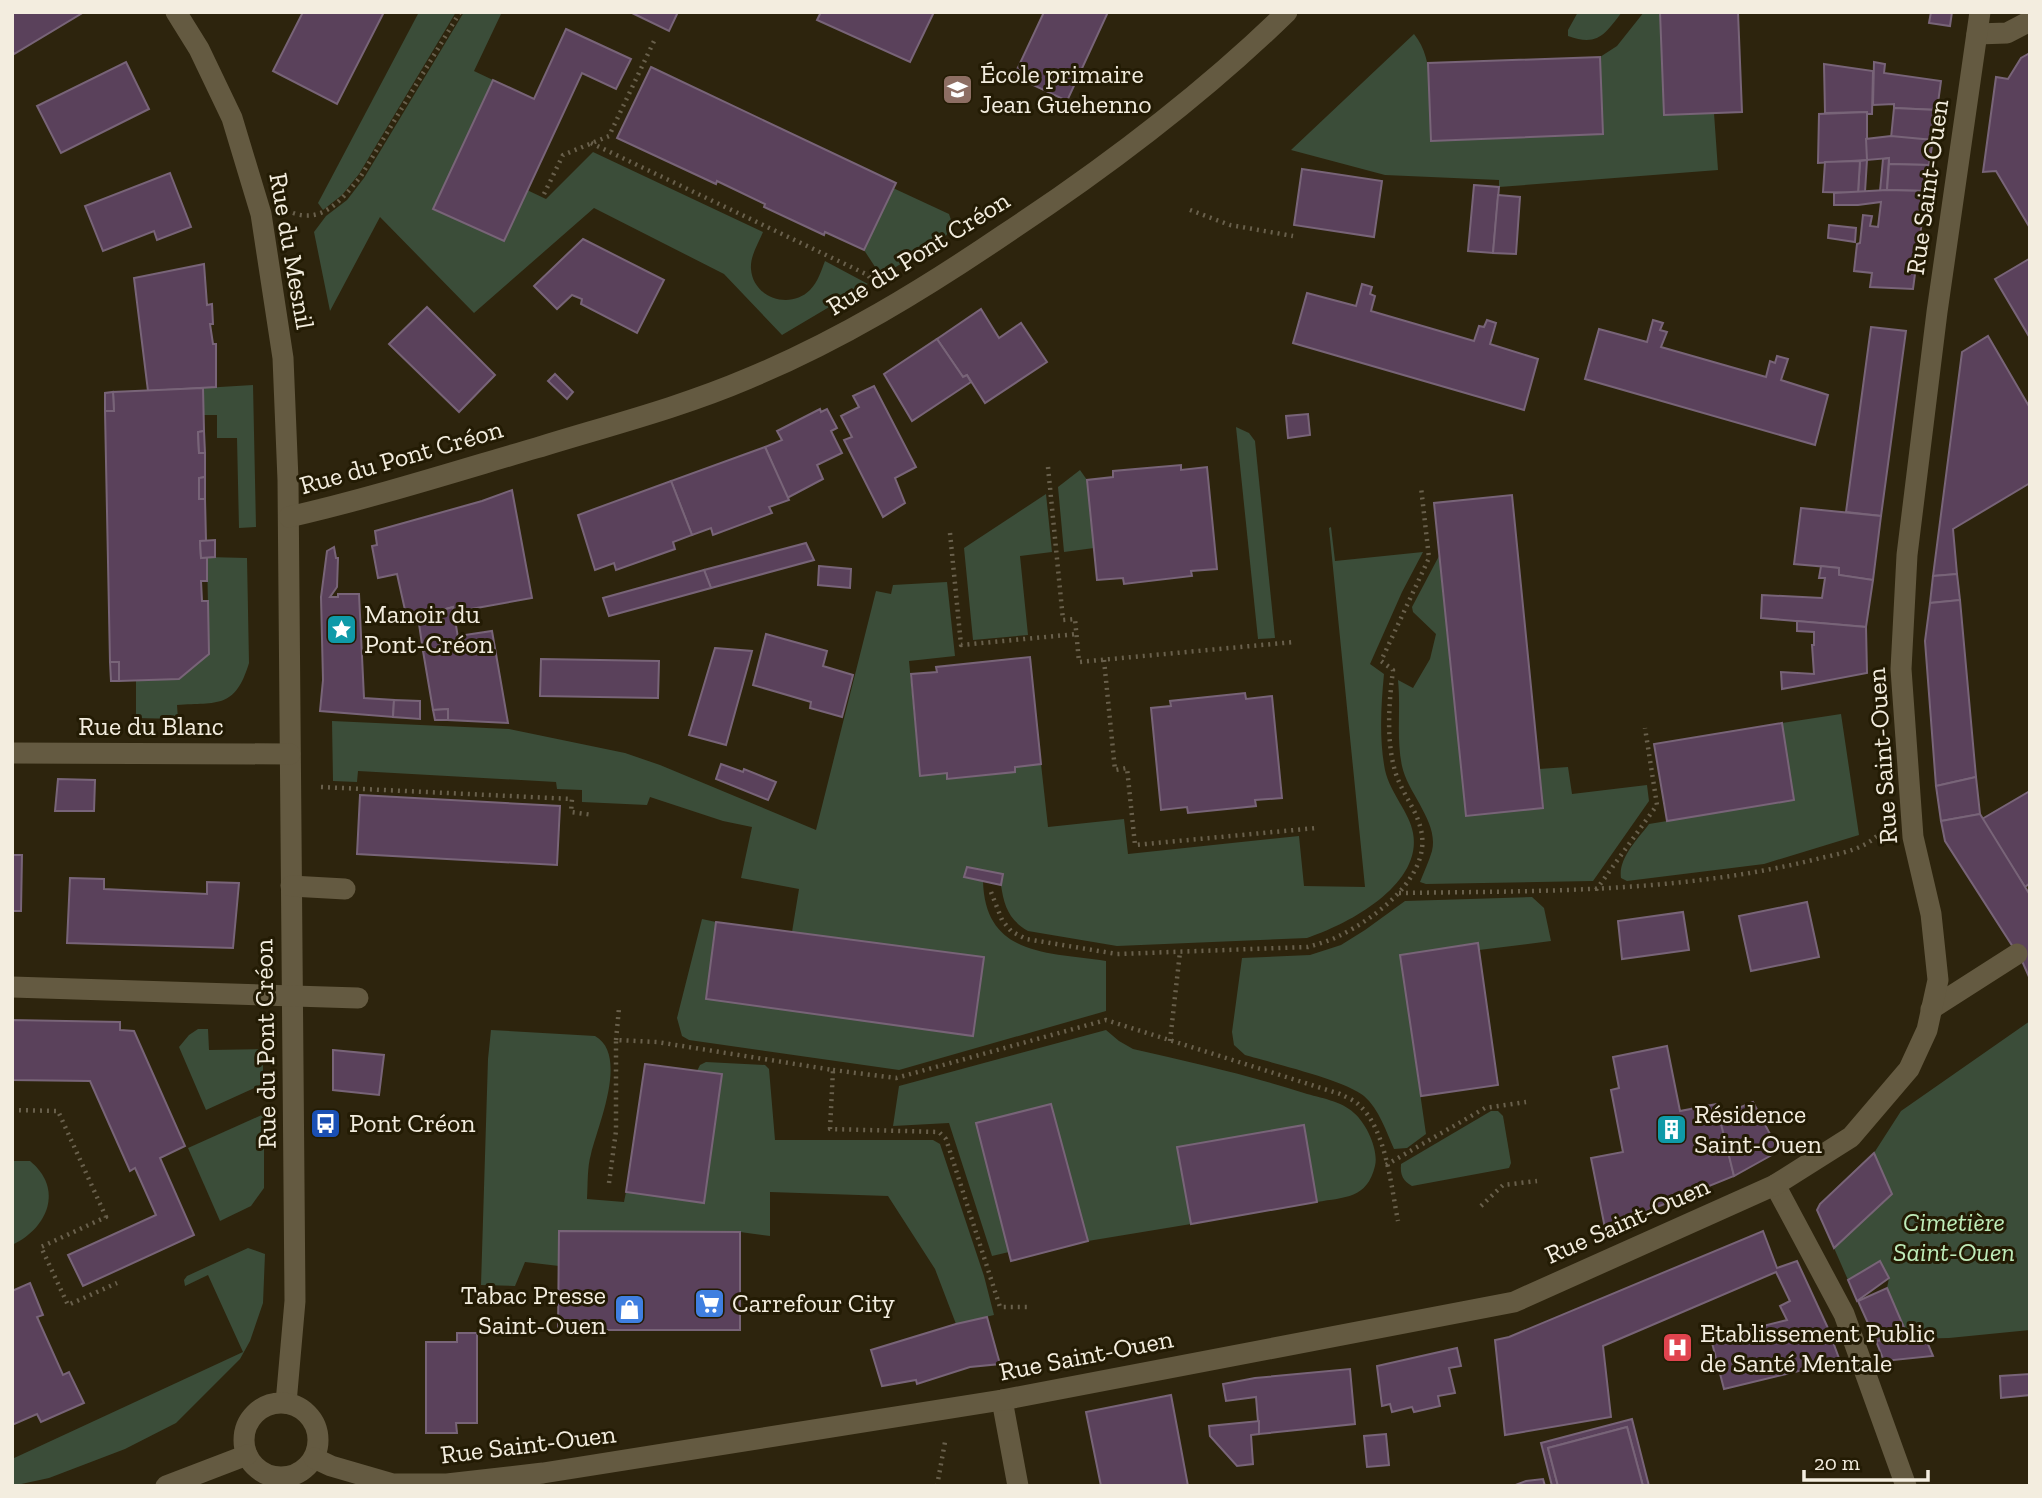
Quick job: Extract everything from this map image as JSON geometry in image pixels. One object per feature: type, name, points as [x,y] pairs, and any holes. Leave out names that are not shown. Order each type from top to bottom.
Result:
[{"type":"street","name":"Rue du Mesnil","points":[[176,12],[199,49],[232,118],[261,214],[283,358],[289,517]]},
{"type":"street","name":"Rue du Pont Créon","points":[[286,1403],[295,1301],[289,517],[354,502],[665,409],[747,380],[823,344],[898,302],[1081,183],[1224,72],[1287,12]]},
{"type":"street","name":"Rue Saint-Ouen","points":[[314,1458],[377,1481],[393,1484],[447,1484],[543,1473],[1002,1400],[1514,1302],[1775,1185],[1851,1137],[1909,1069],[1927,1030],[1938,980],[1930,914],[1912,824],[1901,669],[1907,555],[1937,312],[1980,12]]},
{"type":"street","points":[[1977,34],[2007,33],[2030,21]]},
{"type":"street","name":"Rue du Blanc","points":[[12,753],[290,754]]},
{"type":"street","points":[[291,887],[345,888]]},
{"type":"street","points":[[1931,1009],[2017,954]]},
{"type":"street","points":[[12,987],[358,998]]},
{"type":"street","points":[[1775,1185],[1844,1314],[1906,1486]]},
{"type":"street","points":[[1002,1400],[1018,1486]]},
{"type":"street","points":[[274,1403],[286,1403],[307,1413],[314,1423],[318,1446],[301,1480],[263,1473],[247,1455],[244,1433],[254,1413],[274,1403]]},
{"type":"street","points":[[166,1486],[247,1455]]},
{"type":"path","points":[[282,209],[303,216],[324,213],[345,197],[361,176],[460,12]]},
{"type":"path","points":[[544,194],[563,155],[609,136],[655,39]]},
{"type":"path","points":[[591,143],[868,275],[877,290]]},
{"type":"path","points":[[1190,210],[1230,225],[1293,236]]},
{"type":"path","points":[[1048,467],[1063,620],[1075,619],[1079,662],[1294,642]]},
{"type":"path","points":[[991,892],[1002,920],[1011,931],[1026,939],[1117,954],[1308,947],[1338,937],[1360,924],[1399,893],[1416,870],[1424,848],[1421,827],[1394,769],[1390,726],[1394,670],[1381,661],[1429,558],[1421,487]]},
{"type":"path","points":[[950,533],[961,645],[1077,634]]},
{"type":"path","points":[[1104,660],[1115,770],[1127,768],[1135,845],[1316,828]]},
{"type":"path","points":[[1596,890],[1657,805],[1645,727]]},
{"type":"path","points":[[320,787],[572,799],[571,811],[593,815]]},
{"type":"path","points":[[1399,893],[1596,890],[1682,883],[1764,872],[1863,846],[1875,839],[1884,829]]},
{"type":"path","points":[[1170,1041],[1180,952]]},
{"type":"path","points":[[609,1183],[616,1131],[616,1040],[619,1008]]},
{"type":"path","points":[[616,1040],[657,1042],[896,1078],[1106,1020],[1340,1094],[1359,1104],[1372,1121],[1382,1147],[1398,1221]]},
{"type":"path","points":[[833,1070],[830,1129],[939,1132],[946,1139],[1000,1307],[1028,1307]]},
{"type":"path","points":[[1387,1165],[1485,1108],[1526,1102]]},
{"type":"path","points":[[12,1110],[58,1111],[106,1217],[41,1247],[68,1306],[117,1283]]},
{"type":"path","points":[[1481,1206],[1503,1185],[1537,1181]]},
{"type":"path","points":[[937,1486],[943,1454]]},
{"type":"green space","points":[[419,12],[456,12],[359,174],[342,195],[323,210],[318,203]]},
{"type":"green space","points":[[464,12],[502,12],[474,71],[493,80],[433,209],[504,241],[527,190],[546,199],[593,152],[763,232],[753,255],[751,269],[753,279],[765,294],[783,300],[802,296],[815,284],[825,261],[868,284],[782,335],[724,274],[594,208],[474,313],[380,217],[330,311],[314,232],[326,216],[347,200],[364,178]]},
{"type":"green space","points":[[1578,12],[1622,12],[1600,36],[1587,40],[1568,36],[1568,30]]},
{"type":"green space","points":[[1644,12],[1660,12],[1665,115],[1714,113],[1718,170],[1499,187],[1499,180],[1385,175],[1291,150],[1414,34],[1426,57],[1429,71],[1432,141],[1602,134],[1600,57],[1617,46]]},
{"type":"green space","points":[[893,188],[949,214],[953,226],[945,237],[881,276],[864,250]]},
{"type":"green space","points":[[253,385],[256,527],[239,528],[237,438],[217,438],[217,415],[204,415],[203,388]]},
{"type":"green space","points":[[1236,427],[1249,433],[1255,441],[1275,638],[1258,639]]},
{"type":"green space","points":[[1080,470],[1087,480],[1094,548],[1064,552],[1058,487]]},
{"type":"green space","points":[[1046,494],[1052,552],[1020,556],[1028,635],[973,640],[964,548]]},
{"type":"green space","points":[[1331,527],[1335,561],[1423,552],[1370,664],[1384,674],[1381,722],[1385,770],[1413,833],[1413,852],[1406,870],[1394,886],[1361,913],[1307,938],[1117,946],[1028,931],[1008,912],[1001,885],[983,881],[987,906],[995,924],[1008,937],[1043,952],[1106,961],[1106,1011],[899,1070],[689,1040],[682,1036],[677,1018],[702,919],[716,922],[706,999],[972,1036],[983,957],[792,932],[799,889],[741,878],[752,827],[723,821],[650,797],[647,805],[582,802],[582,790],[557,789],[556,782],[358,771],[357,782],[333,781],[332,721],[509,729],[625,753],[816,830],[876,591],[891,594],[893,585],[947,582],[955,656],[909,661],[920,776],[947,773],[948,779],[1015,772],[1015,767],[1041,764],[1048,827],[1124,819],[1128,854],[1299,836],[1304,886],[1365,887]]},
{"type":"green space","points":[[1439,556],[1466,816],[1543,808],[1539,769],[1568,767],[1572,794],[1647,785],[1649,801],[1593,881],[1420,882],[1432,851],[1433,840],[1427,819],[1402,766],[1398,680],[1413,688],[1430,659],[1436,634],[1413,612],[1412,607]]},
{"type":"green space","points":[[207,557],[247,558],[249,663],[244,678],[238,689],[223,700],[177,705],[178,719],[136,718],[136,680],[179,679],[209,654]]},
{"type":"green space","points":[[1841,714],[1859,835],[1764,864],[1627,881],[1621,878],[1626,856],[1649,824],[1794,800],[1782,723]]},
{"type":"green space","points":[[1532,897],[1544,908],[1551,941],[1479,950],[1478,943],[1400,955],[1426,1134],[1407,1148],[1394,1149],[1374,1107],[1355,1090],[1325,1078],[1245,1055],[1234,1045],[1232,1032],[1242,958],[1310,955],[1341,945],[1405,901]]},
{"type":"green space","name":"Cimetière Saint-Ouen","points":[[2030,1021],[2030,1330],[1909,1339],[1887,1288],[1889,1278],[1880,1262],[1848,1280],[1834,1248],[1892,1194],[1874,1153],[1901,1111]]},
{"type":"green space","points":[[198,1029],[208,1029],[209,1050],[263,1049],[263,1084],[206,1110],[179,1047]]},
{"type":"green space","points":[[491,1030],[595,1036],[605,1045],[610,1058],[611,1074],[590,1159],[587,1199],[624,1202],[626,1192],[704,1202],[722,1075],[697,1071],[700,1065],[706,1062],[765,1065],[769,1069],[775,1140],[933,1140],[940,1144],[984,1276],[994,1315],[956,1324],[935,1269],[888,1196],[770,1192],[770,1236],[740,1232],[560,1231],[559,1266],[525,1262],[515,1286],[481,1285]]},
{"type":"green space","points":[[1106,1030],[1133,1049],[1241,1075],[1330,1100],[1349,1109],[1359,1117],[1367,1130],[1375,1152],[1376,1160],[1371,1177],[1361,1191],[1354,1195],[1317,1202],[1304,1125],[1178,1147],[1191,1224],[1088,1241],[1051,1104],[976,1123],[1009,1252],[992,1256],[949,1123],[893,1126],[899,1086]]},
{"type":"green space","points":[[1491,1111],[1498,1111],[1503,1116],[1511,1163],[1509,1168],[1412,1186],[1404,1180],[1401,1164]]},
{"type":"green space","points":[[264,1114],[264,1188],[251,1206],[220,1221],[188,1148]]},
{"type":"green space","points":[[12,1161],[30,1161],[47,1184],[49,1195],[47,1207],[35,1229],[12,1245]]},
{"type":"green space","points":[[248,1248],[265,1254],[263,1303],[250,1341],[240,1359],[176,1423],[125,1449],[49,1478],[12,1486],[12,1459],[243,1352],[208,1275],[185,1286],[184,1280],[187,1276]]},
{"type":"building","points":[[12,12],[84,12],[14,54]]},
{"type":"building","points":[[303,12],[384,12],[337,104],[273,71]]},
{"type":"building","points":[[630,12],[678,12],[669,31]]},
{"type":"building","points":[[821,12],[934,12],[910,62],[817,20]]},
{"type":"building","points":[[1044,12],[1108,12],[1067,101],[1014,76]]},
{"type":"building","points":[[1660,12],[1738,12],[1742,112],[1664,115]]},
{"type":"building","points":[[1931,12],[1952,12],[1950,26],[1929,23]]},
{"type":"building","points":[[566,29],[631,59],[616,89],[582,73],[504,241],[433,209],[493,80],[534,99]]},
{"type":"building","points":[[2030,53],[2030,228],[1996,171],[1983,172],[1996,77],[2008,79],[2021,58]]},
{"type":"building","points":[[1600,57],[1603,134],[1431,141],[1428,63]]},
{"type":"building","points":[[126,62],[149,109],[61,153],[37,106]]},
{"type":"building","points":[[1874,62],[1885,64],[1884,73],[1941,81],[1937,110],[1894,108],[1894,104],[1873,105]]},
{"type":"building","points":[[1824,64],[1873,71],[1872,114],[1825,113]]},
{"type":"building","points":[[651,67],[896,183],[864,250],[825,232],[824,235],[717,181],[716,184],[617,138]]},
{"type":"building","points":[[1894,108],[1937,110],[1933,140],[1891,138]]},
{"type":"building","points":[[1867,112],[1867,160],[1818,163],[1819,114]]},
{"type":"building","points":[[1891,136],[1933,140],[1929,165],[1889,164],[1889,158],[1867,160],[1866,139]]},
{"type":"building","points":[[1889,158],[1887,190],[1880,191],[1883,159]]},
{"type":"building","points":[[1867,160],[1865,192],[1858,193],[1860,161]]},
{"type":"building","points":[[1860,161],[1858,193],[1823,192],[1825,162]]},
{"type":"building","points":[[1889,164],[1929,165],[1926,191],[1887,190]]},
{"type":"building","points":[[1302,169],[1382,181],[1374,237],[1294,225]]},
{"type":"building","points":[[170,173],[191,227],[157,240],[154,231],[103,251],[85,206]]},
{"type":"building","points":[[1474,185],[1499,187],[1493,253],[1468,251]]},
{"type":"building","points":[[1926,191],[1913,289],[1870,287],[1872,273],[1854,271],[1863,215],[1872,216],[1870,226],[1878,227],[1881,202],[1834,205],[1834,193]]},
{"type":"building","points":[[1498,195],[1520,197],[1516,254],[1493,253]]},
{"type":"building","points":[[1829,225],[1856,228],[1855,242],[1828,238]]},
{"type":"building","points":[[583,239],[664,280],[637,333],[581,304],[582,299],[572,295],[557,309],[534,286]]},
{"type":"building","points":[[2030,259],[2030,338],[1995,279]]},
{"type":"building","points":[[204,264],[207,305],[212,304],[213,324],[210,324],[213,344],[216,344],[216,387],[148,391],[134,278]]},
{"type":"building","points":[[1362,284],[1372,287],[1370,294],[1375,296],[1371,311],[1474,341],[1479,326],[1484,327],[1487,320],[1496,323],[1490,344],[1538,359],[1524,410],[1293,343],[1307,293],[1356,306]]},
{"type":"building","points":[[427,307],[495,375],[459,412],[389,344]]},
{"type":"building","points":[[981,309],[999,338],[1021,323],[1047,362],[985,403],[967,375],[963,377],[937,339]]},
{"type":"building","points":[[1653,320],[1663,323],[1660,330],[1667,332],[1661,347],[1766,377],[1770,361],[1775,363],[1777,356],[1788,359],[1781,380],[1828,395],[1815,445],[1585,379],[1599,329],[1647,342]]},
{"type":"building","points":[[1871,327],[1906,331],[1881,516],[1846,512]]},
{"type":"building","points":[[1988,336],[2030,408],[2030,483],[1953,529],[1957,574],[1933,576],[1962,352]]},
{"type":"building","points":[[937,339],[963,377],[967,375],[971,382],[912,421],[884,374]]},
{"type":"building","points":[[555,374],[573,392],[567,399],[548,381]]},
{"type":"building","points":[[874,386],[916,467],[895,478],[905,503],[883,517],[844,440],[852,437],[841,416],[859,407],[853,396]]},
{"type":"building","points":[[203,388],[204,431],[198,432],[199,453],[205,453],[205,477],[199,478],[199,499],[205,499],[206,541],[200,541],[201,558],[207,557],[207,581],[201,581],[202,601],[208,601],[209,654],[179,679],[119,681],[119,662],[110,662],[105,411],[114,411],[113,392]]},
{"type":"building","points":[[113,392],[114,411],[105,411],[105,393]]},
{"type":"building","points":[[820,409],[821,412],[827,409],[837,428],[831,431],[842,453],[817,465],[823,479],[787,498],[765,447],[782,440],[777,431]]},
{"type":"building","points":[[1308,414],[1310,435],[1288,438],[1286,416]]},
{"type":"building","points":[[204,431],[205,453],[199,453],[198,432]]},
{"type":"building","points":[[765,447],[789,500],[769,507],[772,513],[713,535],[711,528],[692,535],[671,481]]},
{"type":"building","points":[[1181,465],[1181,470],[1207,467],[1217,569],[1191,571],[1192,576],[1124,584],[1123,578],[1097,580],[1087,480],[1113,477],[1113,471]]},
{"type":"building","points":[[205,477],[205,499],[199,499],[199,478]]},
{"type":"building","points":[[671,481],[692,535],[673,542],[675,549],[616,570],[614,563],[595,570],[578,515]]},
{"type":"building","points":[[512,490],[532,598],[454,612],[453,607],[407,619],[397,574],[378,578],[372,546],[377,545],[375,531]]},
{"type":"building","points":[[1512,495],[1543,808],[1466,816],[1434,503]]},
{"type":"building","points":[[1801,508],[1881,516],[1873,580],[1839,575],[1839,568],[1794,564]]},
{"type":"building","points":[[215,540],[215,557],[201,558],[200,541]]},
{"type":"building","points":[[806,543],[814,560],[711,588],[704,570]]},
{"type":"building","points":[[334,547],[338,558],[337,587],[330,597],[338,597],[338,594],[359,594],[364,698],[394,700],[393,717],[320,711],[323,680],[321,597],[327,551]]},
{"type":"building","points":[[819,566],[851,569],[850,588],[818,585]]},
{"type":"building","points":[[1821,566],[1839,568],[1839,575],[1873,580],[1866,627],[1761,618],[1762,595],[1822,598],[1825,578],[1819,578]]},
{"type":"building","points":[[704,570],[711,588],[609,616],[603,598]]},
{"type":"building","points":[[1957,574],[1960,600],[1930,603],[1933,576]]},
{"type":"building","points":[[1960,600],[1976,777],[1936,786],[1925,641],[1930,603]]},
{"type":"building","points":[[453,607],[459,644],[423,651],[418,617]]},
{"type":"building","points":[[1797,621],[1866,627],[1867,673],[1782,689],[1781,672],[1814,674],[1814,632],[1797,631]]},
{"type":"building","points":[[492,631],[508,723],[448,720],[448,709],[433,710],[423,651],[459,644],[458,636]]},
{"type":"building","points":[[766,634],[827,651],[823,666],[853,675],[842,717],[810,708],[811,702],[753,685]]},
{"type":"building","points":[[715,648],[752,651],[726,745],[689,735]]},
{"type":"building","points":[[1030,657],[1041,764],[1015,767],[1015,772],[947,779],[947,773],[920,776],[911,674],[937,672],[936,667]]},
{"type":"building","points":[[541,659],[659,661],[658,698],[540,696]]},
{"type":"building","points":[[110,662],[119,662],[119,681],[111,681]]},
{"type":"building","points":[[1245,693],[1246,699],[1272,696],[1282,798],[1255,800],[1256,806],[1188,813],[1187,807],[1161,810],[1151,708],[1171,706],[1170,701]]},
{"type":"building","points":[[394,700],[420,701],[420,719],[393,717]]},
{"type":"building","points":[[448,709],[448,720],[435,720],[433,710]]},
{"type":"building","points":[[1782,723],[1794,800],[1667,821],[1654,744]]},
{"type":"building","points":[[721,764],[743,772],[744,769],[776,782],[768,800],[716,779]]},
{"type":"building","points":[[1976,777],[1980,814],[1941,821],[1936,786]]},
{"type":"building","points":[[58,779],[95,780],[94,811],[55,811]]},
{"type":"building","points":[[2030,791],[2030,883],[2025,887],[1982,819]]},
{"type":"building","points":[[360,795],[560,806],[557,865],[357,854]]},
{"type":"building","points":[[1980,814],[2030,895],[2030,979],[2022,961],[1945,841],[1941,821]]},
{"type":"building","points":[[12,855],[22,855],[21,911],[12,911]]},
{"type":"building","points":[[967,867],[1003,874],[1001,885],[964,877]]},
{"type":"building","points":[[70,878],[104,879],[104,889],[207,894],[207,882],[239,883],[233,948],[67,943]]},
{"type":"building","points":[[1807,902],[1819,957],[1751,971],[1739,916]]},
{"type":"building","points":[[1683,912],[1689,950],[1622,959],[1618,921]]},
{"type":"building","points":[[716,922],[984,957],[973,1036],[706,999]]},
{"type":"building","points":[[1478,943],[1498,1085],[1421,1096],[1400,955]]},
{"type":"building","points":[[12,1020],[120,1022],[120,1030],[134,1031],[185,1146],[160,1158],[194,1235],[83,1286],[68,1255],[156,1215],[135,1168],[130,1171],[90,1081],[12,1080]]},
{"type":"building","name":"Résidence Saint-Ouen","points":[[1667,1046],[1680,1111],[1717,1104],[1734,1176],[1605,1228],[1591,1158],[1623,1152],[1611,1090],[1619,1088],[1613,1057]]},
{"type":"building","points":[[333,1050],[384,1055],[379,1095],[333,1090]]},
{"type":"building","points":[[645,1064],[722,1074],[704,1203],[626,1192]]},
{"type":"building","points":[[1753,1102],[1779,1151],[1734,1176],[1719,1116]]},
{"type":"building","points":[[1051,1104],[1088,1241],[1011,1261],[976,1123]]},
{"type":"building","points":[[1304,1125],[1317,1202],[1191,1224],[1177,1147]]},
{"type":"building","points":[[1874,1153],[1892,1194],[1834,1248],[1817,1210],[1820,1204]]},
{"type":"building","points":[[559,1231],[740,1232],[740,1330],[558,1330]]},
{"type":"building","points":[[1763,1231],[1777,1268],[1797,1261],[1840,1361],[1724,1389],[1711,1339],[1787,1320],[1780,1306],[1790,1301],[1776,1272],[1603,1346],[1611,1417],[1505,1435],[1495,1340],[1509,1337]]},
{"type":"building","points":[[1880,1261],[1889,1278],[1857,1301],[1848,1280]]},
{"type":"building","points":[[30,1283],[43,1315],[37,1317],[63,1375],[69,1372],[84,1403],[41,1422],[37,1414],[12,1425],[12,1291]]},
{"type":"building","points":[[1887,1288],[1909,1339],[1876,1341],[1858,1301]]},
{"type":"building","points":[[987,1317],[1000,1364],[970,1367],[917,1384],[916,1380],[882,1386],[871,1350]]},
{"type":"building","points":[[457,1333],[477,1333],[477,1423],[456,1423],[457,1433],[426,1433],[426,1342],[457,1342]]},
{"type":"building","points":[[1925,1337],[1933,1356],[1884,1361],[1876,1341]]},
{"type":"building","points":[[1457,1348],[1461,1366],[1449,1368],[1455,1393],[1438,1396],[1440,1406],[1414,1412],[1412,1407],[1392,1412],[1390,1404],[1382,1406],[1377,1366]]},
{"type":"building","points":[[1350,1369],[1355,1424],[1259,1434],[1256,1397],[1226,1401],[1223,1384],[1255,1378]]},
{"type":"building","points":[[2030,1374],[2030,1395],[2001,1398],[2000,1376]]},
{"type":"building","points":[[1171,1395],[1188,1486],[1101,1486],[1086,1412]]},
{"type":"building","points":[[1632,1419],[1649,1486],[1643,1486],[1627,1427],[1548,1448],[1558,1486],[1552,1486],[1541,1443]]},
{"type":"building","points":[[1259,1421],[1259,1434],[1251,1435],[1253,1464],[1237,1466],[1210,1436],[1209,1426]]},
{"type":"building","points":[[1627,1427],[1643,1486],[1558,1486],[1548,1448]]},
{"type":"building","points":[[1386,1434],[1389,1465],[1367,1467],[1364,1436]]},
{"type":"building","points":[[1543,1479],[1545,1486],[1513,1486],[1526,1481]]},
{"type":"place","name":"École primaire Jean Guehenno","points":[[957,89]]},
{"type":"place","name":"Manoir du Pont-Créon","points":[[341,629]]},
{"type":"place","name":"Pont Créon","points":[[326,1123]]},
{"type":"place","name":"Résidence Saint-Ouen","points":[[1671,1129]]},
{"type":"place","name":"Carrefour City","points":[[709,1303]]},
{"type":"place","name":"Tabac Presse Saint-Ouen","points":[[629,1310]]},
{"type":"place","name":"Etablissement Public de Santé Mentale","points":[[1677,1348]]}]
